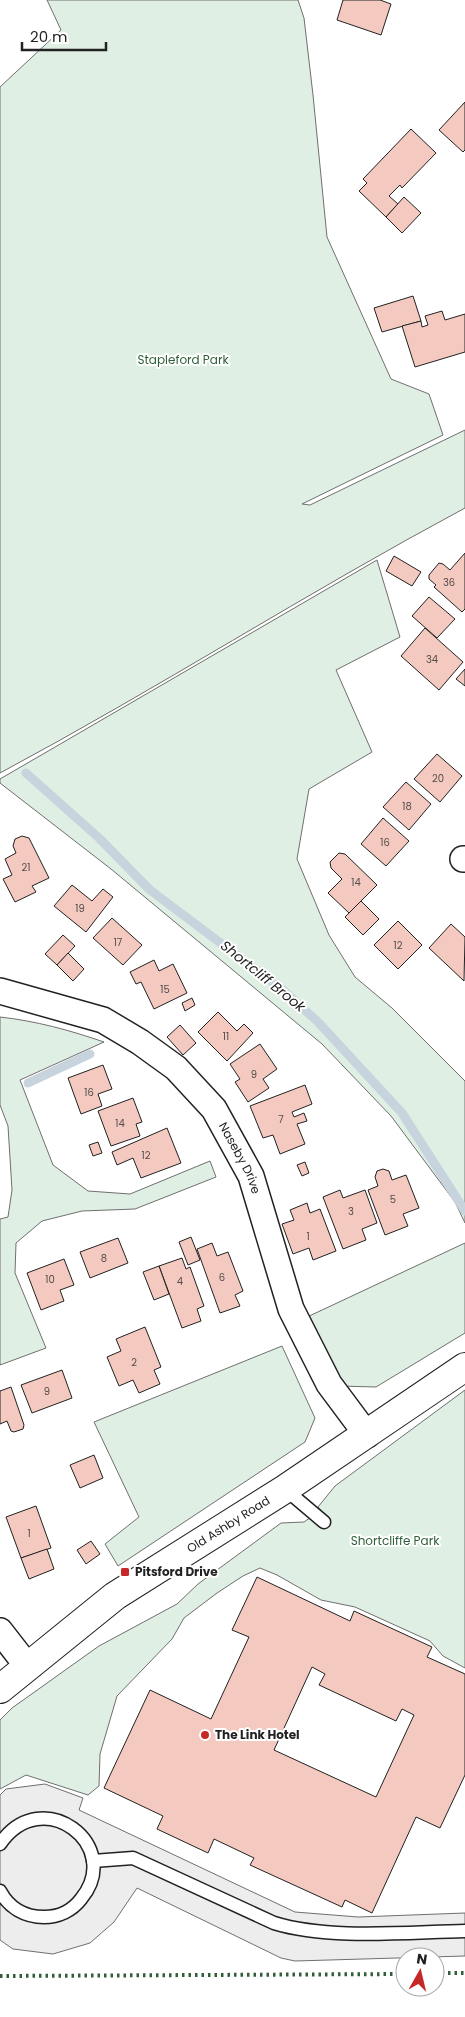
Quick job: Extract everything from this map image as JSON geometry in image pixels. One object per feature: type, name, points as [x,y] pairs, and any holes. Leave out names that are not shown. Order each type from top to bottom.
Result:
[{"type":"street","name":"Naseby Drive","points":[[0,991],[103,1020],[140,1042],[176,1068],[214,1109],[251,1176],[294,1316],[329,1384],[367,1435]]},
{"type":"street","name":"Old Ashby Road","points":[[0,1689],[115,1596],[285,1489],[465,1367]]},
{"type":"street","points":[[0,1631],[28,1667]]},
{"type":"lane","points":[[285,1489],[324,1522]]},
{"type":"lane","points":[[0,1844],[6,1835],[24,1822],[39,1818],[56,1819],[70,1826],[83,1838],[93,1861],[93,1873],[85,1894],[74,1906],[60,1915],[49,1917],[28,1915],[9,1904],[0,1891]]},
{"type":"lane","points":[[93,1861],[133,1858],[274,1924],[297,1930],[322,1932],[465,1931]]},
{"type":"green space","name":"Stapleford Park","points":[[47,0],[298,0],[304,18],[327,237],[391,379],[429,394],[443,435],[302,504],[310,505],[465,430],[465,508],[0,773],[0,87],[61,30]]},
{"type":"green space","points":[[377,560],[400,637],[336,670],[372,752],[309,789],[297,859],[329,935],[355,977],[392,1008],[465,1081],[465,1223],[455,1202],[391,1116],[322,1044],[111,869],[0,783],[0,779]]},
{"type":"green space","points":[[0,1017],[52,1026],[104,1042],[20,1080],[53,1165],[88,1191],[130,1194],[210,1161],[216,1177],[135,1209],[82,1211],[42,1221],[16,1243],[15,1273],[46,1348],[0,1365],[0,1219],[8,1217],[12,1190],[8,1126],[0,1105]]},
{"type":"green space","points":[[465,1243],[465,1333],[376,1387],[339,1386],[305,1318]]},
{"type":"green space","points":[[282,1346],[315,1418],[305,1442],[118,1566],[105,1544],[139,1517],[94,1422]]},
{"type":"green space","name":"Shortcliffe Park","points":[[465,1390],[465,1668],[443,1656],[430,1641],[355,1607],[321,1600],[277,1575],[260,1568],[243,1576],[217,1593],[184,1618],[172,1639],[117,1696],[100,1754],[99,1786],[88,1795],[26,1775],[0,1789],[0,1720],[12,1708],[99,1646],[177,1604],[198,1584],[281,1523],[304,1522],[321,1510],[318,1507],[335,1486]]},
{"type":"shaded area","points":[[45,1784],[83,1798],[79,1810],[295,1912],[358,1917],[465,1913],[465,1956],[445,1957],[445,1947],[395,1947],[395,1958],[295,1961],[281,1958],[137,1888],[114,1922],[90,1943],[53,1954],[13,1949],[0,1940],[0,1795],[6,1789]]},
{"type":"building","points":[[343,0],[380,0],[391,4],[381,35],[337,20]]},
{"type":"building","points":[[465,102],[465,150],[463,152],[439,130]]},
{"type":"building","points":[[411,129],[436,153],[402,188],[400,185],[389,196],[398,204],[386,217],[359,191],[367,183],[363,179]]},
{"type":"building","points":[[404,197],[421,213],[402,233],[386,217]]},
{"type":"building","points":[[413,296],[421,321],[382,332],[374,308]]},
{"type":"building","points":[[442,311],[445,320],[465,314],[465,352],[415,367],[402,326],[421,321],[422,327],[428,325],[425,316]]},
{"type":"building","points":[[465,553],[465,609],[462,612],[434,587],[436,585],[429,579],[429,575],[439,563],[450,570]]},
{"type":"building","points":[[394,556],[421,572],[412,586],[386,571]]},
{"type":"building","points":[[429,597],[455,619],[437,638],[412,616]]},
{"type":"building","points":[[425,628],[463,662],[439,690],[401,656]]},
{"type":"building","points":[[465,669],[465,686],[456,679]]},
{"type":"building","points":[[437,754],[462,776],[440,802],[414,779]]},
{"type":"building","points":[[406,782],[431,804],[409,830],[383,807]]},
{"type":"building","points":[[383,818],[409,841],[386,866],[361,844]]},
{"type":"building","points":[[22,836],[29,838],[49,878],[32,886],[36,892],[15,902],[3,879],[12,875],[5,859],[16,853],[13,846],[15,839]]},
{"type":"building","points":[[339,853],[345,854],[377,885],[349,913],[328,893],[342,879],[331,868],[330,862]]},
{"type":"building","points":[[72,885],[92,901],[103,889],[113,897],[86,932],[54,906]]},
{"type":"building","points":[[361,901],[379,919],[363,935],[345,917]]},
{"type":"building","points":[[112,918],[142,945],[123,965],[93,938]]},
{"type":"building","points":[[398,921],[422,945],[398,969],[374,945]]},
{"type":"building","points":[[451,924],[465,937],[464,981],[429,948]]},
{"type":"building","points":[[63,935],[75,946],[57,965],[45,954]]},
{"type":"building","points":[[68,953],[84,969],[73,981],[57,965]]},
{"type":"building","points":[[154,960],[159,971],[173,964],[187,993],[154,1009],[141,982],[136,984],[130,972]]},
{"type":"building","points":[[192,998],[195,1005],[185,1011],[182,1003]]},
{"type":"building","points":[[218,1012],[237,1031],[244,1024],[253,1033],[227,1061],[198,1032]]},
{"type":"building","points":[[180,1025],[196,1043],[183,1055],[167,1037]]},
{"type":"building","points":[[260,1044],[277,1069],[263,1079],[269,1088],[248,1102],[235,1082],[240,1079],[230,1064]]},
{"type":"building","points":[[103,1065],[112,1089],[98,1094],[102,1106],[81,1114],[68,1078]]},
{"type":"building","points":[[305,1085],[312,1104],[292,1112],[294,1117],[304,1113],[307,1121],[297,1124],[305,1144],[280,1154],[273,1135],[263,1138],[250,1106]]},
{"type":"building","points":[[133,1098],[142,1122],[136,1124],[140,1136],[111,1146],[98,1111]]},
{"type":"building","points":[[167,1128],[181,1163],[141,1178],[133,1158],[117,1165],[112,1152]]},
{"type":"building","points":[[98,1142],[102,1153],[93,1156],[89,1145]]},
{"type":"building","points":[[305,1162],[309,1173],[302,1176],[297,1165]]},
{"type":"building","points":[[383,1169],[389,1171],[392,1180],[406,1175],[419,1208],[403,1214],[408,1226],[385,1235],[368,1190],[378,1186],[375,1177],[377,1171]]},
{"type":"building","points":[[340,1190],[343,1198],[365,1190],[377,1223],[362,1229],[366,1240],[343,1249],[323,1197]]},
{"type":"building","points":[[307,1203],[310,1213],[320,1209],[336,1251],[313,1260],[309,1248],[293,1254],[282,1224],[294,1220],[290,1210]]},
{"type":"building","points":[[191,1237],[200,1260],[188,1265],[179,1242]]},
{"type":"building","points":[[118,1238],[128,1263],[90,1278],[80,1252]]},
{"type":"building","points":[[212,1243],[217,1256],[228,1252],[243,1291],[235,1295],[240,1306],[220,1313],[197,1249]]},
{"type":"building","points":[[182,1258],[186,1269],[190,1267],[204,1306],[197,1309],[201,1321],[182,1328],[159,1266]]},
{"type":"building","points":[[64,1259],[74,1285],[60,1290],[64,1301],[41,1310],[27,1273]]},
{"type":"building","points":[[159,1266],[169,1294],[154,1300],[143,1272]]},
{"type":"building","points":[[145,1327],[161,1367],[154,1370],[160,1384],[139,1393],[133,1380],[119,1386],[107,1357],[121,1351],[116,1339]]},
{"type":"building","points":[[62,1370],[72,1398],[32,1413],[21,1385]]},
{"type":"building","points":[[11,1387],[24,1425],[23,1429],[14,1432],[11,1431],[7,1421],[0,1424],[0,1391]]},
{"type":"building","points":[[94,1455],[103,1478],[80,1488],[70,1465]]},
{"type":"building","points":[[36,1506],[51,1548],[21,1558],[6,1517]]},
{"type":"building","points":[[91,1541],[100,1554],[86,1564],[77,1550]]},
{"type":"building","points":[[47,1549],[54,1569],[29,1579],[21,1558]]},
{"type":"building","name":"The Link Hotel","points":[[257,1577],[350,1621],[354,1611],[432,1647],[427,1657],[465,1674],[465,1775],[440,1828],[416,1817],[372,1913],[345,1900],[342,1907],[250,1865],[254,1858],[214,1839],[208,1853],[157,1829],[163,1816],[104,1788],[150,1690],[211,1719],[249,1637],[232,1630]],"holes":[[[312,1667],[325,1674],[319,1685],[396,1721],[402,1709],[414,1715],[376,1797],[274,1750]]]},
{"type":"waterway","name":"Shortcliff Brook","points":[[26,773],[99,838],[150,890],[283,990],[318,1022],[402,1113],[465,1211]]},
{"type":"waterway","points":[[28,1083],[90,1054]]},
{"type":"hedge","points":[[445,1973],[465,1973]]},
{"type":"hedge","points":[[0,1976],[395,1974]]},
{"type":"place","name":"Pitsford Drive","points":[[125,1572]]},
{"type":"place","name":"The Link Hotel","points":[[205,1735]]}]
